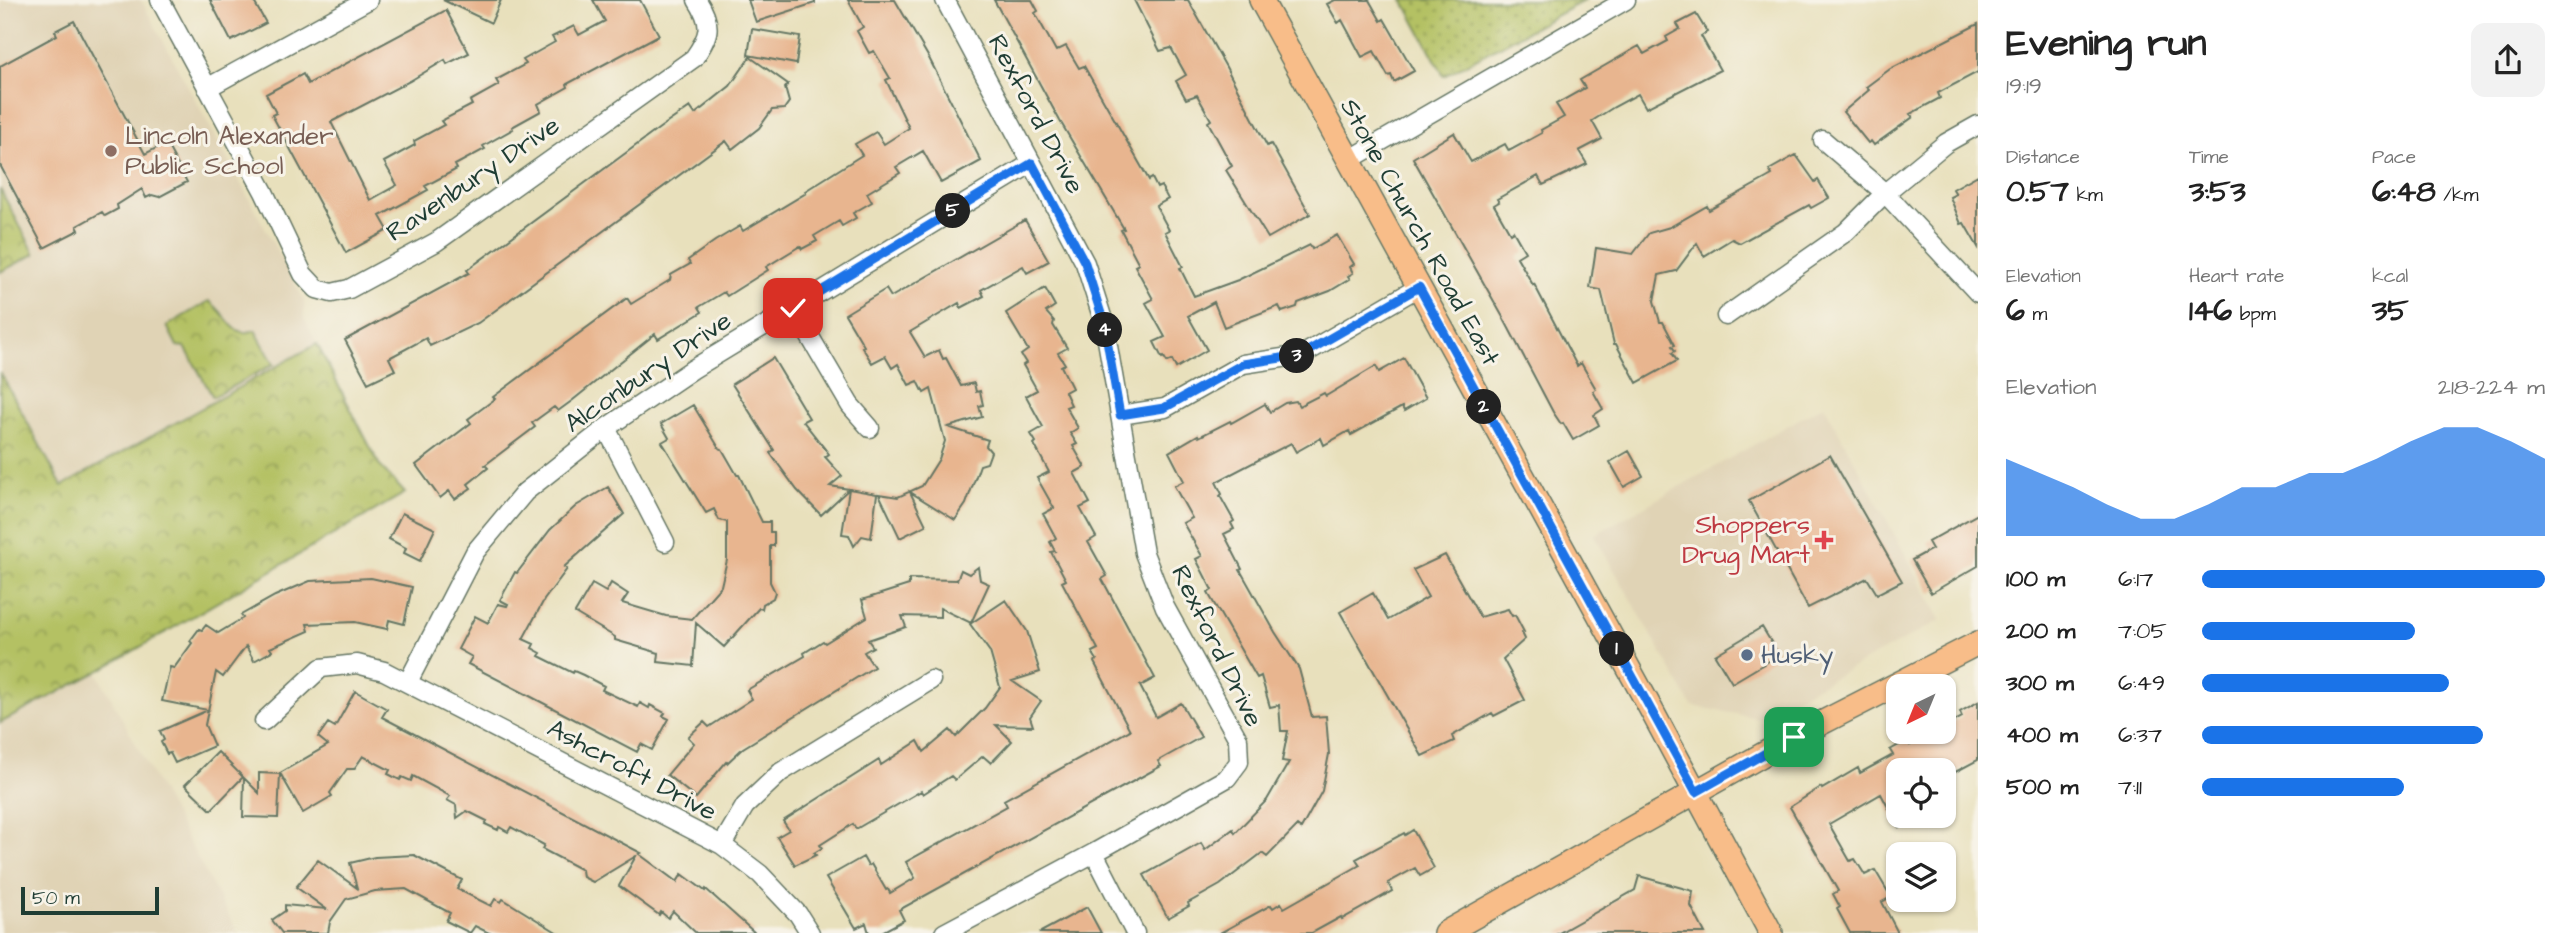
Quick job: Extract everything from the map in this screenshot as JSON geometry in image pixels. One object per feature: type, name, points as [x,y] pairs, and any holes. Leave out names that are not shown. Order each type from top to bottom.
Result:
[{"type":"main road","name":"Stone Church Road East","points":[[1261,0],[1771,933]]},
{"type":"main road","points":[[1445,933],[1794,737],[1978,643]]},
{"type":"street","name":"Ravenbury Drive","points":[[160,0],[264,192],[303,274],[317,289],[332,293],[349,289],[436,242],[694,58],[708,39],[706,15],[697,0]]},
{"type":"street","points":[[208,88],[368,0]]},
{"type":"street","name":"Rexford Drive","points":[[944,933],[1227,778],[1239,762],[1238,739],[1165,607],[1144,553],[1104,323],[1085,263],[945,0]]},
{"type":"street","points":[[1349,160],[1626,0]]},
{"type":"street","points":[[1726,316],[1846,232],[1885,193],[1946,143],[1978,125]]},
{"type":"street","points":[[1823,140],[1885,193],[1978,293]]},
{"type":"street","name":"Alconbury Drive","points":[[408,682],[475,552],[525,492],[606,428],[692,369],[1032,163]]},
{"type":"street","points":[[1120,415],[1164,408],[1243,364],[1301,355],[1419,287]]},
{"type":"street","points":[[793,308],[850,405],[870,428]]},
{"type":"street","points":[[606,428],[665,542]]},
{"type":"street","name":"Ashcroft Drive","points":[[264,721],[321,668],[357,664],[384,671],[722,845],[760,874],[798,914],[810,933]]},
{"type":"street","points":[[722,845],[745,806],[781,772],[932,680]]},
{"type":"street","points":[[1094,853],[1135,933]]},
{"type":"shaded area","name":"Lincoln Alexander Public School","points":[[141,0],[304,300],[304,318],[317,344],[62,487],[0,372],[0,1]]},
{"type":"shaded area","points":[[1824,405],[1941,620],[1759,718],[1692,706],[1594,535]]},
{"type":"shaded area","points":[[97,672],[238,933],[0,933],[0,723]]},
{"type":"green space","points":[[1403,0],[1585,0],[1444,76]]},
{"type":"green space","points":[[0,189],[35,254],[0,272]]},
{"type":"green space","points":[[209,301],[235,329],[241,332],[255,330],[274,364],[213,397],[185,347],[177,346],[167,326]]},
{"type":"green space","points":[[317,344],[380,466],[405,493],[97,672],[0,723],[0,372],[62,486]]},
{"type":"building","points":[[210,0],[253,0],[266,23],[231,41]]},
{"type":"building","points":[[443,0],[501,0],[491,23]]},
{"type":"building","points":[[593,0],[640,0],[659,35],[567,84],[568,87],[538,104],[541,111],[483,146],[485,149],[455,165],[457,169],[425,186],[428,190],[380,216],[388,230],[346,253],[272,115],[276,113],[266,94],[303,74],[308,84],[446,10],[469,53],[447,64],[445,60],[331,122],[370,200],[397,185],[384,162],[415,145],[414,141],[444,125],[441,121],[472,105],[470,101],[499,85],[496,80],[526,64],[523,60],[555,42],[552,37],[574,26],[579,35],[605,21]]},
{"type":"building","points":[[748,0],[815,0],[815,3],[756,22]]},
{"type":"building","points":[[848,0],[895,0],[929,58],[981,161],[941,183],[923,151],[896,167],[900,173],[867,193],[872,202],[853,213],[856,218],[842,226],[839,221],[814,236],[817,241],[802,249],[800,246],[727,296],[724,292],[699,307],[702,312],[658,339],[655,334],[558,411],[554,407],[532,423],[535,427],[485,465],[488,468],[468,484],[471,488],[455,499],[449,491],[440,498],[416,465],[471,423],[468,419],[495,399],[493,397],[627,298],[631,304],[670,280],[671,275],[690,264],[688,260],[715,241],[740,226],[743,231],[862,155],[855,144],[876,132],[884,144],[909,128],[886,80],[890,78],[874,51],[869,53],[857,31],[863,27]]},
{"type":"building","points":[[994,0],[1032,0],[1038,11],[1035,13],[1056,51],[1066,46],[1079,68],[1084,66],[1149,180],[1152,178],[1157,188],[1161,186],[1168,199],[1156,206],[1169,230],[1165,232],[1194,296],[1238,280],[1310,245],[1312,249],[1337,235],[1354,264],[1350,267],[1353,273],[1348,276],[1350,279],[1330,291],[1298,303],[1297,307],[1282,312],[1279,306],[1224,327],[1214,302],[1188,316],[1207,350],[1176,368],[1172,360],[1167,362],[1154,342],[1165,337],[1146,303],[1153,299],[1135,266],[1139,264],[1121,230],[1124,229],[1060,121]]},
{"type":"building","points":[[1134,0],[1188,0],[1267,146],[1271,144],[1310,214],[1268,238],[1226,170],[1232,166],[1197,95],[1186,99],[1176,81],[1186,75],[1171,48],[1160,51]]},
{"type":"building","points":[[1335,0],[1369,0],[1381,21],[1384,19],[1414,71],[1394,82],[1374,51],[1362,57],[1342,20],[1338,23],[1327,4]]},
{"type":"building","points":[[1696,14],[1707,32],[1701,36],[1720,70],[1646,108],[1638,94],[1614,107],[1592,121],[1602,139],[1579,151],[1587,164],[1543,185],[1538,176],[1497,199],[1499,202],[1494,205],[1525,252],[1517,257],[1577,366],[1581,363],[1596,389],[1593,391],[1603,409],[1594,415],[1599,425],[1573,440],[1553,412],[1413,158],[1454,133],[1471,162],[1505,144],[1509,151],[1564,117],[1556,104],[1585,88],[1580,80],[1639,46],[1644,54],[1668,41],[1666,37],[1680,29],[1677,24]]},
{"type":"building","points":[[74,21],[145,154],[166,143],[187,182],[159,197],[152,195],[146,198],[142,189],[117,205],[118,209],[105,216],[102,212],[77,226],[79,230],[44,248],[0,165],[0,66],[57,35],[55,31]]},
{"type":"building","points":[[1978,24],[1978,72],[1938,93],[1940,98],[1910,114],[1913,117],[1874,145],[1871,141],[1868,143],[1843,112],[1869,90],[1866,87],[1890,69]]},
{"type":"building","points":[[752,29],[800,37],[796,64],[748,55]]},
{"type":"building","points":[[750,57],[788,84],[785,88],[789,102],[784,109],[772,110],[759,128],[732,149],[726,141],[478,323],[430,346],[426,338],[389,358],[395,370],[368,383],[345,340],[469,273],[467,270],[661,127],[690,107],[695,114],[730,86]]},
{"type":"building","points":[[1796,155],[1815,182],[1818,180],[1829,198],[1811,208],[1809,205],[1740,243],[1732,239],[1704,256],[1697,243],[1676,271],[1659,275],[1654,301],[1660,322],[1663,322],[1675,345],[1672,346],[1675,351],[1672,353],[1677,361],[1637,383],[1614,344],[1601,290],[1590,288],[1596,248],[1633,254],[1649,233],[1670,227],[1707,206],[1709,210],[1772,175],[1769,170]]},
{"type":"building","points":[[1978,175],[1978,247],[1964,223],[1961,224],[1950,197],[1956,194],[1953,189]]},
{"type":"building","points":[[1025,220],[1049,261],[1027,273],[1023,266],[981,290],[984,296],[961,308],[959,303],[910,332],[925,357],[939,350],[961,386],[974,383],[976,392],[980,391],[983,405],[979,406],[982,417],[948,427],[988,440],[986,446],[991,452],[987,463],[980,465],[966,504],[955,520],[910,492],[926,525],[900,538],[879,494],[898,497],[922,486],[939,459],[945,441],[931,389],[924,393],[918,381],[909,385],[898,364],[892,368],[885,356],[872,363],[845,314],[886,289],[891,297]]},
{"type":"building","points":[[1045,288],[1055,306],[1046,312],[1054,321],[1053,325],[1067,348],[1058,353],[1065,364],[1061,366],[1072,388],[1065,392],[1071,405],[1066,407],[1078,428],[1070,433],[1077,444],[1073,446],[1085,467],[1074,473],[1090,503],[1080,508],[1096,537],[1088,542],[1107,576],[1102,579],[1155,678],[1140,686],[1156,717],[1181,703],[1201,737],[1158,761],[1161,766],[899,910],[904,920],[880,933],[869,933],[866,923],[856,928],[826,878],[863,857],[868,866],[871,864],[890,893],[915,878],[906,862],[1007,806],[1004,800],[1130,730],[1094,662],[1097,660],[1092,652],[1098,649],[1062,582],[1066,580],[1051,552],[1055,551],[1050,542],[1056,538],[1043,514],[1054,508],[1037,478],[1049,472],[1031,434],[1043,427],[1026,396],[1037,390],[1023,365],[1026,363],[1021,355],[1028,350],[1006,313]]},
{"type":"building","points":[[773,358],[809,418],[803,421],[829,454],[825,457],[842,476],[830,486],[849,489],[821,515],[797,490],[770,453],[774,450],[732,384]]},
{"type":"building","points":[[1404,358],[1426,398],[1404,411],[1402,407],[1351,435],[1349,431],[1324,445],[1321,438],[1296,452],[1291,443],[1216,482],[1222,494],[1220,496],[1234,521],[1231,523],[1234,529],[1224,534],[1242,569],[1240,570],[1299,669],[1312,717],[1326,716],[1329,754],[1322,791],[1301,829],[1297,826],[1267,857],[1262,853],[1220,885],[1168,918],[1144,875],[1201,843],[1205,850],[1233,829],[1235,833],[1267,800],[1289,762],[1282,761],[1288,731],[1281,731],[1279,705],[1270,707],[1261,676],[1257,678],[1208,593],[1212,590],[1196,559],[1202,556],[1183,523],[1192,518],[1174,486],[1184,481],[1169,452],[1198,435],[1199,437],[1230,421],[1231,423],[1265,404],[1270,412],[1285,403],[1296,401],[1299,406],[1324,393],[1326,396],[1376,366],[1379,372]]},
{"type":"building","points":[[693,405],[739,475],[762,522],[770,522],[770,532],[774,532],[774,546],[770,546],[770,582],[775,592],[773,598],[763,604],[762,609],[759,608],[724,647],[696,623],[693,666],[658,662],[659,653],[615,640],[615,637],[575,613],[592,584],[606,592],[611,583],[628,594],[622,603],[666,616],[692,619],[721,586],[727,560],[727,522],[719,520],[714,509],[706,513],[662,442],[669,438],[661,424]]},
{"type":"building","points":[[1629,451],[1643,476],[1624,487],[1610,462]]},
{"type":"building","name":"Shoppers Drug Mart","points":[[1830,455],[1902,581],[1877,594],[1867,578],[1808,608],[1749,501]]},
{"type":"building","points":[[608,487],[624,514],[564,567],[567,569],[544,600],[523,639],[534,644],[532,648],[541,653],[539,656],[604,686],[602,690],[638,707],[640,703],[649,708],[650,705],[665,713],[663,716],[669,719],[652,750],[641,744],[637,752],[468,664],[472,657],[458,649],[475,616],[488,623],[498,604],[507,606],[508,604],[500,600],[515,572],[517,573],[550,530],[576,506]]},
{"type":"building","points":[[849,489],[877,494],[871,538],[862,536],[854,546],[849,535],[842,534]]},
{"type":"building","points":[[402,513],[435,529],[420,561],[404,553],[406,548],[389,539]]},
{"type":"building","points":[[1978,514],[1978,566],[1931,593],[1912,560],[1932,549],[1928,542]]},
{"type":"building","points":[[1445,555],[1480,617],[1508,609],[1512,616],[1515,615],[1525,639],[1503,659],[1525,700],[1494,716],[1492,713],[1452,736],[1454,741],[1422,756],[1340,612],[1373,593],[1388,620],[1428,597],[1413,570]]},
{"type":"building","points":[[978,567],[980,580],[989,584],[971,623],[940,608],[940,617],[902,616],[906,627],[868,640],[873,647],[864,652],[874,667],[743,748],[726,762],[696,798],[667,775],[694,743],[688,737],[704,722],[709,727],[752,699],[747,690],[805,656],[804,653],[823,641],[825,643],[867,617],[862,600],[909,585],[909,579],[957,580],[961,570],[969,574]]},
{"type":"building","points":[[371,578],[412,587],[404,624],[389,620],[387,629],[355,622],[307,624],[309,631],[270,648],[272,651],[254,661],[246,646],[223,677],[216,672],[205,725],[214,746],[175,763],[161,742],[164,740],[160,731],[208,710],[162,701],[170,667],[174,668],[199,629],[202,630],[206,625],[218,633],[243,618],[241,615],[310,581]]},
{"type":"building","points":[[1006,600],[1027,631],[1040,672],[1012,681],[1041,701],[1030,717],[1033,726],[996,725],[1012,741],[991,763],[983,756],[955,780],[951,776],[856,829],[853,824],[820,845],[822,848],[814,853],[816,855],[795,865],[777,837],[789,830],[783,821],[879,760],[881,765],[918,741],[924,752],[950,730],[956,737],[985,708],[1000,687],[990,652],[970,624]]},
{"type":"building","name":"Husky","points":[[1762,627],[1779,655],[1732,683],[1715,655]]},
{"type":"building","points":[[355,691],[387,709],[382,717],[641,853],[639,854],[677,882],[682,874],[705,891],[706,889],[755,933],[696,933],[673,911],[668,918],[661,912],[659,915],[619,886],[636,856],[593,882],[583,877],[582,870],[542,849],[544,845],[511,827],[508,832],[499,827],[498,830],[467,811],[457,818],[456,805],[447,800],[450,796],[413,776],[411,781],[402,777],[400,780],[388,774],[390,770],[363,756],[354,769],[347,769],[330,793],[332,796],[303,813],[280,773],[328,745],[318,737],[328,723],[335,727]]},
{"type":"building","points":[[1978,702],[1978,760],[1956,772],[1956,758],[1888,758],[1893,755],[1890,750],[1901,744],[1956,744],[1956,720],[1962,717],[1960,712]]},
{"type":"building","points":[[218,752],[243,777],[211,810],[185,785]]},
{"type":"building","points":[[1886,759],[1886,803],[1881,794],[1829,824],[1850,861],[1855,859],[1865,875],[1875,870],[1886,889],[1886,900],[1882,902],[1898,933],[1850,933],[1837,909],[1840,907],[1833,894],[1838,891],[1790,807],[1858,768],[1860,773]]},
{"type":"building","points":[[259,773],[280,774],[278,818],[243,817],[244,778],[259,793]]},
{"type":"building","points":[[1413,830],[1434,868],[1420,876],[1415,868],[1388,883],[1392,891],[1342,919],[1341,917],[1312,933],[1220,933],[1271,905],[1273,908],[1281,903],[1284,908],[1360,865],[1356,859]]},
{"type":"building","points":[[414,855],[462,880],[457,889],[491,906],[495,899],[501,902],[503,899],[558,933],[489,933],[475,926],[470,933],[446,921],[450,913],[406,889],[375,891],[346,899],[330,922],[328,933],[282,933],[272,920],[285,911],[285,905],[326,909],[296,887],[318,860],[357,888],[350,863],[375,857]]},
{"type":"building","points":[[1639,876],[1693,891],[1691,906],[1705,933],[1559,933],[1635,890]]},
{"type":"building","points":[[1087,907],[1101,933],[1039,933]]},
{"type":"place","name":"Lincoln Alexander Public School","points":[[111,151]]},
{"type":"place","name":"Shoppers Drug Mart","points":[[1824,540]]},
{"type":"place","name":"Husky","points":[[1747,655]]},
{"type":"route","points":[[793,308],[1032,163],[1085,263],[1104,323],[1120,415],[1164,408],[1243,364],[1301,355],[1419,287],[1696,792],[1794,737]]}]
